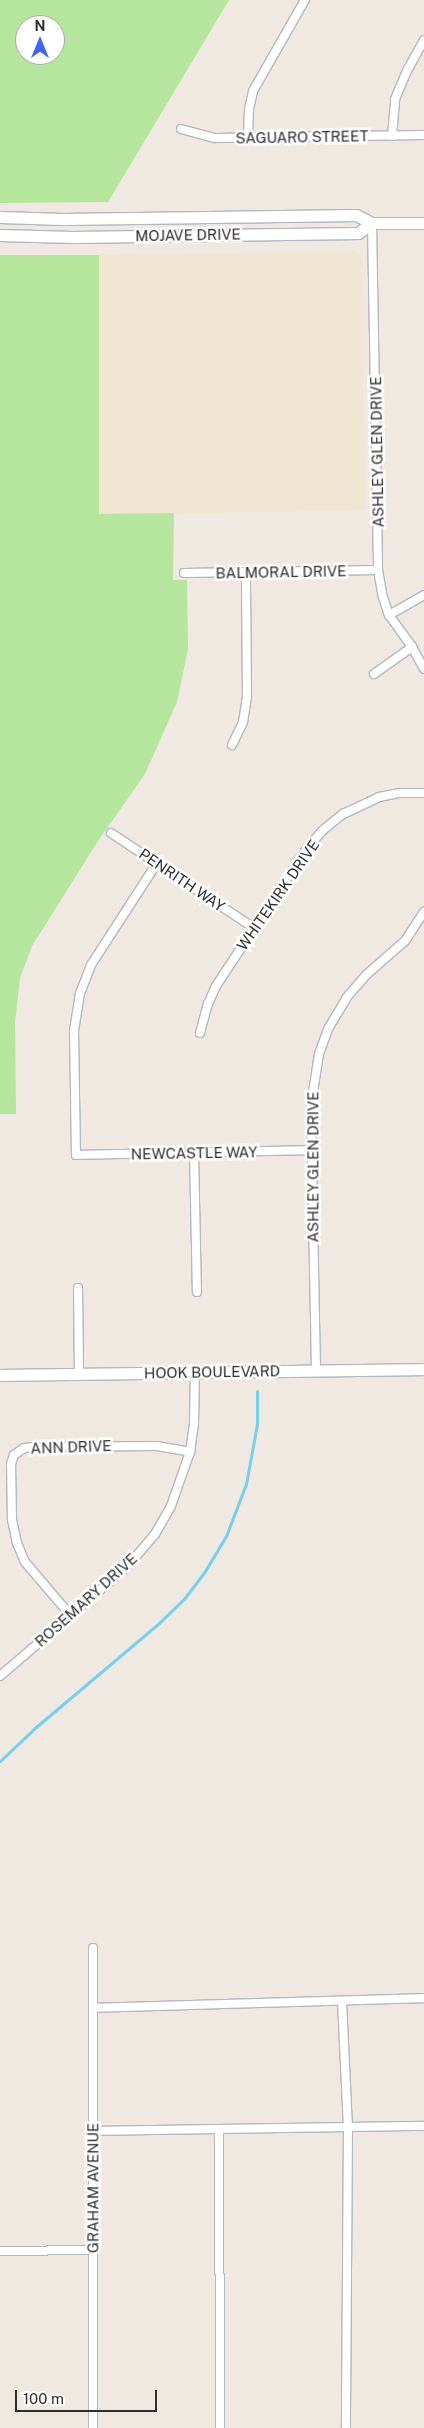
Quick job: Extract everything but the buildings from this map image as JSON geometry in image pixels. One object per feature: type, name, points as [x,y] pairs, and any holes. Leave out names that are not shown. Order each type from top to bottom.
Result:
[{"type":"main road","name":"MOJAVE DRIVE","points":[[0,217],[62,219],[356,215],[372,223],[424,223]]},
{"type":"main road","name":"MOJAVE DRIVE","points":[[0,234],[73,237],[358,233],[372,223]]},
{"type":"main road","name":"HOOK BOULEVARD","points":[[0,1375],[424,1369]]},
{"type":"street","points":[[248,137],[248,109],[253,91],[305,0]]},
{"type":"street","points":[[392,136],[395,99],[408,69],[424,40]]},
{"type":"street","name":"SAGUARO STREET","points":[[181,129],[215,138],[424,135]]},
{"type":"street","name":"ASHLEY GLEN DRIVE","points":[[372,223],[378,570],[382,597],[389,615],[412,647],[424,669]]},
{"type":"street","name":"BALMORAL DRIVE","points":[[184,573],[378,570]]},
{"type":"street","points":[[232,745],[243,722],[247,696],[246,572]]},
{"type":"street","points":[[389,615],[424,595]]},
{"type":"street","points":[[374,674],[412,647]]},
{"type":"street","name":"WHITEKIRK DRIVE","points":[[200,1033],[208,1004],[216,986],[308,848],[324,830],[343,814],[379,797],[399,793],[424,793]]},
{"type":"street","name":"PENRITH WAY","points":[[111,833],[254,928]]},
{"type":"street","name":"NEWCASTLE WAY","points":[[157,863],[91,965],[80,993],[74,1030],[76,1155],[311,1150]]},
{"type":"street","name":"ASHLEY GLEN DRIVE","points":[[316,1371],[311,1150],[313,1083],[319,1054],[328,1029],[347,997],[366,975],[405,941],[424,912]]},
{"type":"street","points":[[194,1152],[197,1292]]},
{"type":"street","points":[[78,1288],[79,1374]]},
{"type":"street","name":"ROSEMARY DRIVE","points":[[0,1676],[126,1568],[155,1534],[171,1506],[190,1452],[194,1423],[195,1372]]},
{"type":"street","name":"ANN DRIVE","points":[[71,1616],[25,1562],[17,1543],[12,1519],[11,1464],[14,1455],[24,1448],[54,1447],[157,1446],[190,1452]]},
{"type":"street","name":"GRAHAM AVENUE","points":[[93,1948],[93,2428]]},
{"type":"street","points":[[93,2008],[424,1998]]},
{"type":"street","points":[[342,2001],[348,2128],[346,2428]]},
{"type":"street","points":[[93,2131],[424,2126]]},
{"type":"street","points":[[219,2129],[220,2428]]},
{"type":"street","points":[[0,2251],[93,2250]]},
{"type":"shaded area","points":[[356,251],[363,258],[365,510],[99,515],[99,255]]},
{"type":"green space","points":[[0,0],[229,0],[108,202],[0,203]]},
{"type":"green space","points":[[0,255],[99,255],[99,514],[174,513],[173,580],[187,580],[188,649],[177,702],[145,774],[98,841],[32,946],[20,978],[15,1023],[16,1114],[0,1114]]},
{"type":"waterway","points":[[0,1761],[36,1727],[159,1623],[184,1599],[205,1571],[226,1536],[246,1484],[257,1424],[257,1391]]}]
